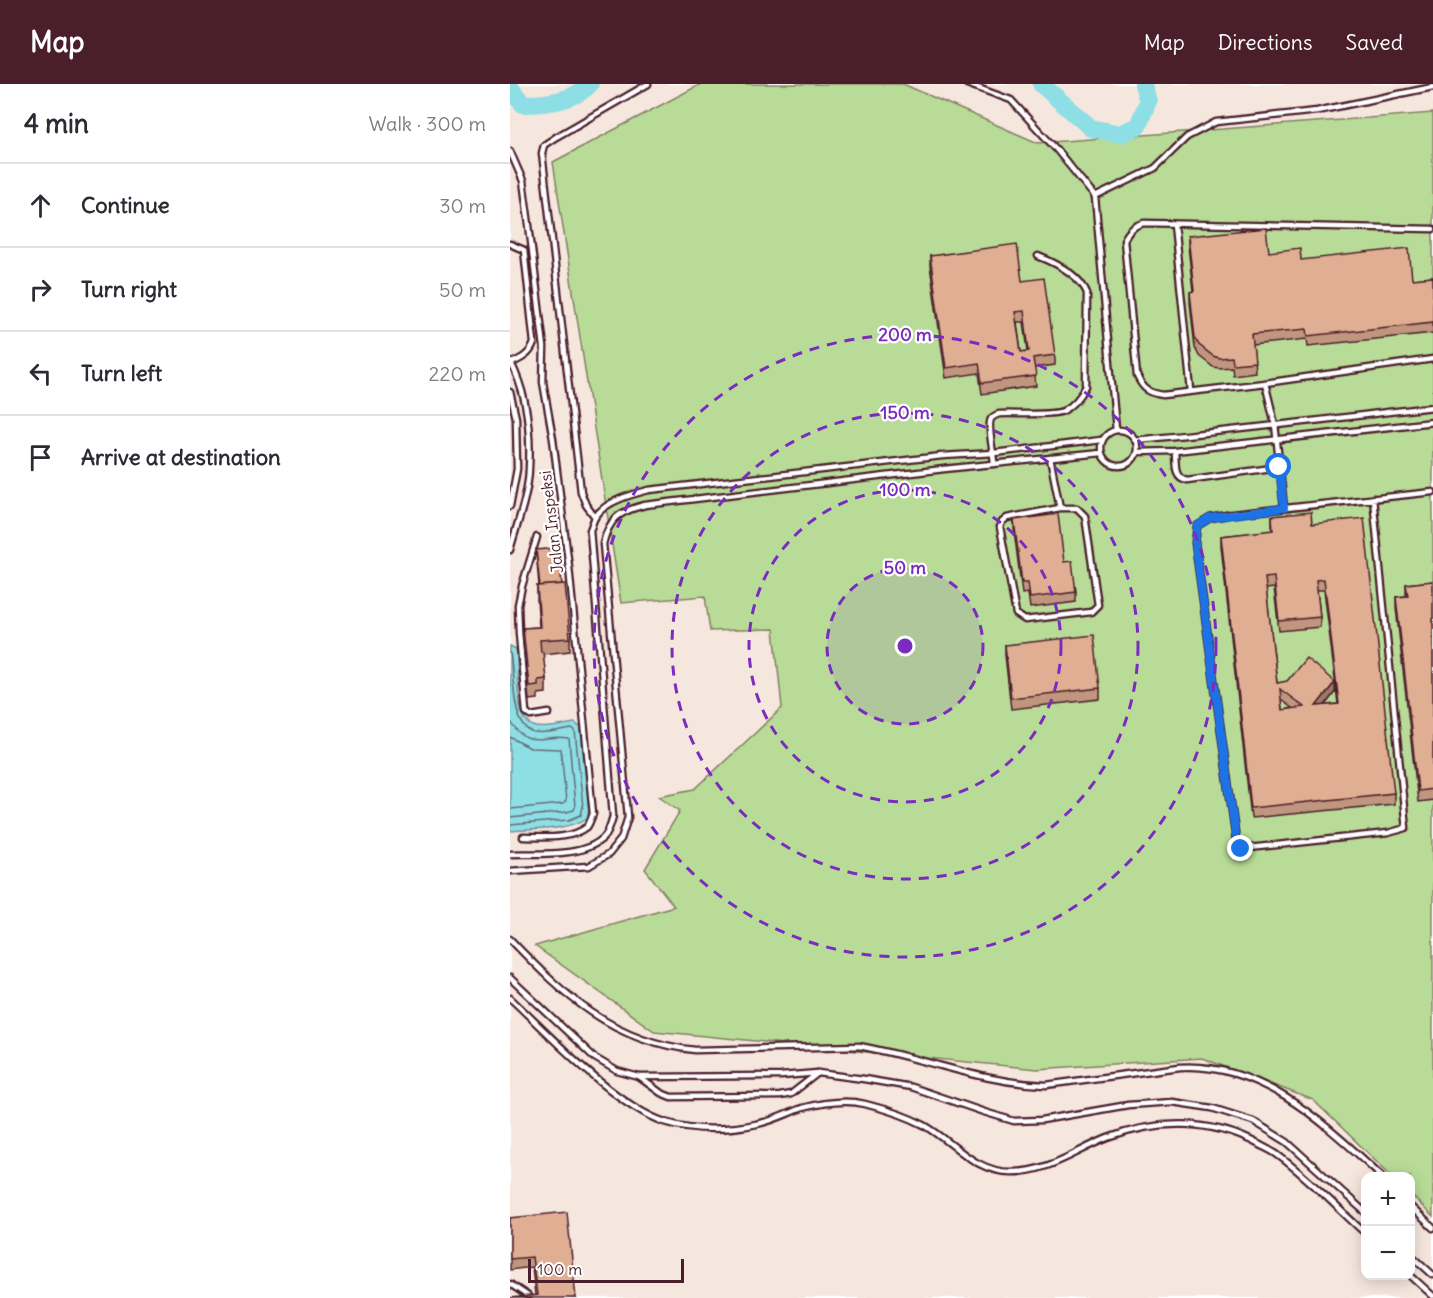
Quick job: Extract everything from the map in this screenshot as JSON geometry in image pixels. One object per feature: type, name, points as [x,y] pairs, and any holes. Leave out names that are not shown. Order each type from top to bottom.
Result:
[{"type":"lane","points":[[595,517],[580,492],[542,153],[544,145],[556,137],[648,84]]},
{"type":"lane","points":[[967,84],[1011,100],[1056,149],[1095,197],[1116,430]]},
{"type":"lane","points":[[1095,197],[1155,168],[1187,137],[1216,122],[1317,111],[1433,87]]},
{"type":"lane","name":"Jalan Inspeksi","points":[[510,151],[523,182],[533,258],[544,347],[543,382],[553,439],[569,567],[593,814],[589,825],[581,831],[564,836],[523,837]]},
{"type":"lane","points":[[1433,229],[1144,223],[1131,229],[1124,240],[1137,376],[1146,390],[1153,393],[1163,395],[1265,383],[1433,359]]},
{"type":"lane","points":[[1174,224],[1191,391]]},
{"type":"lane","points":[[510,244],[524,250],[534,343],[531,351],[510,363],[519,382],[528,417],[529,470],[510,550]]},
{"type":"lane","points":[[994,464],[989,424],[993,417],[999,414],[1054,413],[1064,410],[1082,394],[1086,386],[1087,293],[1084,285],[1068,272],[1038,256]]},
{"type":"lane","points":[[1265,383],[1275,424],[1284,508]]},
{"type":"lane","points":[[510,393],[516,418],[517,469],[510,506]]},
{"type":"lane","points":[[1135,440],[1221,433],[1275,424],[1433,407]]},
{"type":"lane","points":[[1408,410],[1410,424]]},
{"type":"lane","points":[[1137,452],[1175,451],[1433,422]]},
{"type":"lane","points":[[510,854],[577,851],[593,846],[606,835],[614,816],[590,530],[595,517],[624,496],[649,490],[1101,440],[1109,431],[1116,430],[1128,431],[1135,440],[1137,452],[1131,462],[1122,466],[1111,465],[1101,453],[1101,440]]},
{"type":"lane","points":[[1175,451],[1177,474],[1187,480],[1279,467]]},
{"type":"lane","points":[[510,871],[589,866],[609,854],[621,839],[628,817],[603,544],[606,529],[616,516],[629,509],[645,505],[1101,453]]},
{"type":"lane","points":[[1050,458],[1060,508]]},
{"type":"lane","points":[[512,487],[525,491]]},
{"type":"lane","points":[[1373,498],[1406,828],[1388,833],[1239,850],[1195,543],[1197,526],[1210,518],[1284,508],[1373,498],[1433,492]]},
{"type":"lane","points":[[1060,508],[1077,508],[1085,516],[1098,605],[1092,612],[1025,620],[1016,614],[1000,527],[1007,518],[1060,508]]},
{"type":"lane","points":[[537,537],[518,605],[519,633],[526,712],[531,716],[549,713]]},
{"type":"lane","points":[[510,632],[519,633]]},
{"type":"lane","points":[[510,939],[583,1008],[624,1032],[649,1042],[695,1050],[859,1046],[975,1076],[1046,1085],[1198,1066],[1260,1084],[1286,1096],[1335,1133],[1378,1172]]},
{"type":"lane","points":[[510,978],[595,1058],[617,1071],[639,1077],[781,1076],[818,1073],[864,1078],[911,1087],[984,1113],[1014,1120],[1042,1120],[1128,1105],[1172,1102],[1212,1108],[1252,1121],[1287,1142],[1361,1209]]},
{"type":"lane","points":[[510,998],[616,1093],[640,1110],[666,1122],[700,1128],[736,1128],[765,1122],[802,1108],[830,1102],[860,1103],[895,1112],[926,1126],[964,1155],[987,1167],[1009,1172],[1035,1171],[1061,1162],[1106,1139],[1137,1128],[1171,1124],[1207,1126],[1242,1136],[1278,1155],[1361,1230]]},
{"type":"lane","points":[[639,1077],[661,1093],[672,1097],[780,1096],[791,1094],[818,1073]]},
{"type":"lane","points":[[1415,1211],[1433,1228]]},
{"type":"lane","points":[[1415,1259],[1433,1275]]},
{"type":"lane","points":[[1415,1280],[1433,1296]]},
{"type":"lane","points":[[510,1284],[528,1296]]},
{"type":"shaded area","points":[[510,84],[1433,84],[1433,1298],[510,1298]]},
{"type":"green space","points":[[701,84],[903,84],[1038,143],[1433,113],[1433,1217],[1415,1199],[1415,1172],[1388,1172],[1313,1100],[1202,1058],[1037,1069],[654,1031],[535,946],[674,906],[645,869],[680,811],[659,796],[695,789],[782,708],[774,629],[710,631],[705,596],[621,603],[553,162]]},
{"type":"water","points":[[510,646],[516,649],[520,705],[529,723],[546,728],[575,723],[580,727],[589,808],[587,818],[579,822],[561,827],[510,831]]},
{"type":"building","points":[[1266,228],[1269,252],[1300,248],[1301,260],[1409,248],[1412,279],[1433,277],[1433,322],[1308,336],[1307,329],[1252,334],[1255,362],[1233,364],[1232,357],[1213,356],[1199,345],[1195,338],[1190,292],[1194,291],[1188,236]]},
{"type":"building","points":[[1017,244],[1022,281],[1044,278],[1055,355],[1033,358],[1036,376],[982,383],[979,363],[946,368],[930,256]],"holes":[[[1024,311],[1029,351],[1021,352],[1015,312]]]},
{"type":"building","points":[[1311,512],[1312,524],[1364,518],[1394,793],[1251,808],[1221,536],[1273,530],[1272,516]],"holes":[[[1274,577],[1279,621],[1320,617],[1316,580],[1324,579],[1339,704],[1316,706],[1335,682],[1306,658],[1287,681],[1277,683],[1265,578]],[[1280,689],[1304,707],[1282,710]]]},
{"type":"building","points":[[1058,514],[1064,562],[1072,561],[1076,592],[1030,598],[1028,583],[1022,583],[1014,520]]},
{"type":"building","points":[[558,548],[562,584],[540,586],[536,550]]},
{"type":"building","points":[[1433,581],[1433,789],[1418,791],[1396,597],[1408,596],[1406,584]]},
{"type":"building","points":[[565,584],[570,638],[540,640],[546,679],[538,680],[538,685],[529,686],[523,628],[540,627],[537,586]]},
{"type":"building","points":[[1094,635],[1100,688],[1011,698],[1005,645]]},
{"type":"building","points":[[567,1212],[576,1298],[510,1298],[537,1295],[532,1257],[510,1259],[510,1218]]},
{"type":"waterway","points":[[510,88],[523,104],[532,104],[568,98],[584,90],[590,84]]},
{"type":"waterway","points":[[1041,84],[1091,128],[1120,134],[1138,126],[1148,101],[1143,84]]},
{"type":"route","points":[[1241,849],[1237,847],[1195,543],[1197,526],[1210,518],[1284,508],[1279,467]]}]
